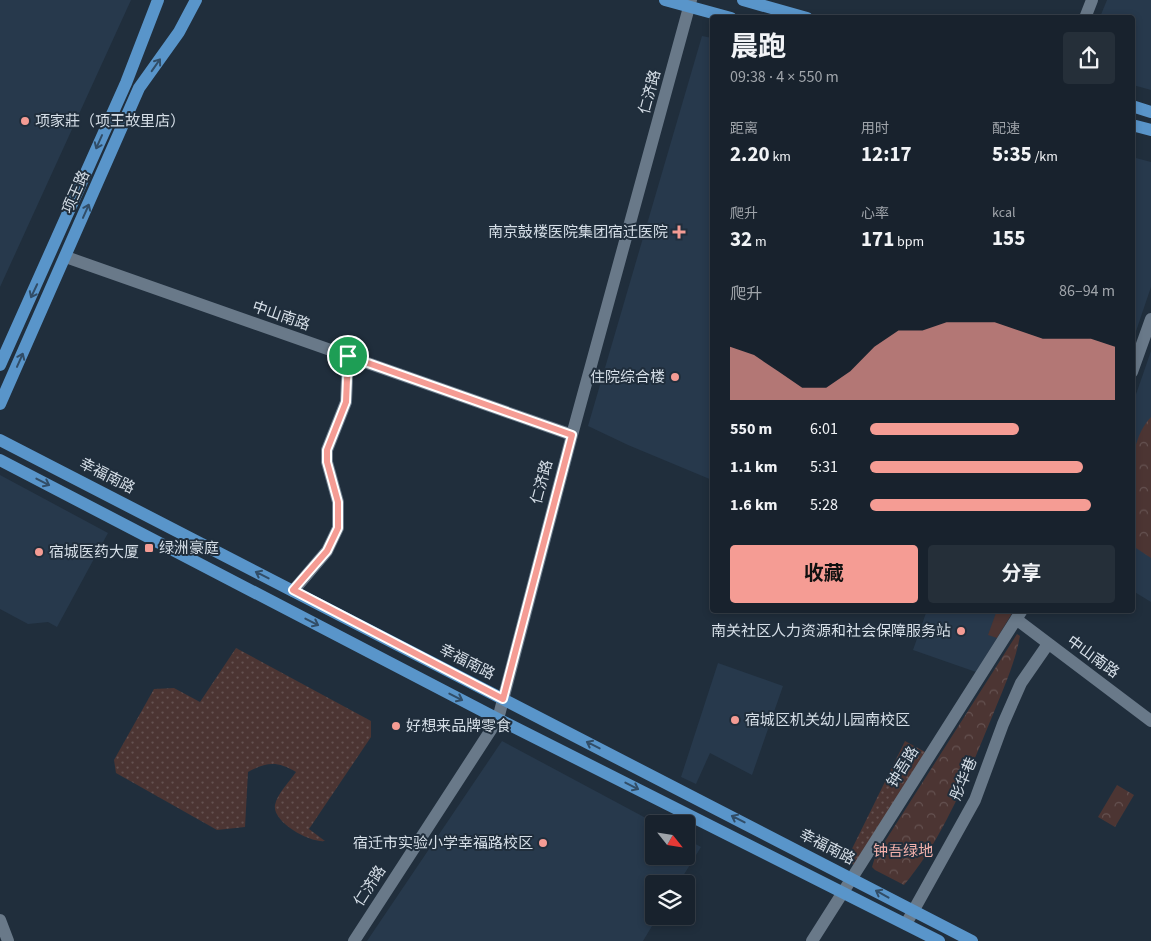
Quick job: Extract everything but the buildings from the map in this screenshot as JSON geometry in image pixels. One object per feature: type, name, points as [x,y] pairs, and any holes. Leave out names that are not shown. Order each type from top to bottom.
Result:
[{"type":"main road","name":"项王路","points":[[0,364],[126,83],[158,0]]},
{"type":"main road","name":"项王路","points":[[0,404],[139,88],[179,32],[196,0]]},
{"type":"main road","points":[[665,0],[690,3],[723,15]]},
{"type":"main road","points":[[743,0],[796,15]]},
{"type":"main road","points":[[1135,107],[1151,112]]},
{"type":"main road","points":[[1135,126],[1151,130]]},
{"type":"main road","name":"幸福南路","points":[[0,440],[972,941]]},
{"type":"main road","points":[[0,460],[498,718],[939,941]]},
{"type":"street","points":[[1086,15],[1092,0]]},
{"type":"street","name":"仁济路","points":[[354,941],[498,718],[572,435],[690,3]]},
{"type":"street","name":"中山南路","points":[[66,257],[572,435]]},
{"type":"street","points":[[1135,364],[1151,319]]},
{"type":"street","points":[[293,590],[327,551],[338,528],[338,502],[327,462],[327,450],[346,402],[348,356]]},
{"type":"street","name":"中山南路","points":[[1019,614],[1048,644],[1151,721]]},
{"type":"street","name":"钟吾路","points":[[812,941],[1019,614]]},
{"type":"street","name":"彤华巷","points":[[906,924],[975,800],[1018,691],[1048,644]]},
{"type":"street","points":[[0,920],[8,941]]},
{"type":"shaded area","points":[[0,0],[131,0],[0,287]]},
{"type":"shaded area","points":[[1107,0],[1151,0],[1151,90],[1135,86],[1135,15],[1101,15]]},
{"type":"shaded area","name":"南京鼓楼医院集团宿迁医院","points":[[702,36],[710,38],[710,479],[588,426]]},
{"type":"shaded area","points":[[1135,158],[1151,162],[1151,287],[1135,334]]},
{"type":"shaded area","points":[[1151,351],[1151,602],[1135,592],[1135,397]]},
{"type":"shaded area","name":"宿城医药大厦","points":[[0,475],[108,533],[57,627],[48,622],[28,624],[0,609]]},
{"type":"shaded area","points":[[926,613],[1012,613],[976,672],[913,650]]},
{"type":"shaded area","name":"宿城区机关幼儿园南校区","points":[[718,663],[783,686],[752,775],[710,753],[696,784],[681,777]]},
{"type":"shaded area","name":"宿迁市实验小学幸福路校区","points":[[502,741],[645,818],[645,865],[690,865],[684,875],[645,875],[645,925],[653,925],[643,941],[367,941]]},
{"type":"shaded area","name":"宿迁市实验小学幸福路校区","points":[[695,844],[701,847],[695,857]]},
{"type":"green space","points":[[1151,417],[1151,558],[1135,547],[1135,450],[1142,429]]},
{"type":"green space","points":[[996,613],[1012,613],[997,638],[988,635]]},
{"type":"green space","name":"钟吾绿地","points":[[1017,634],[1020,636],[1018,646],[1002,693],[966,780],[932,845],[904,885],[875,870],[872,867],[875,857]]},
{"type":"green space","points":[[236,648],[371,721],[371,737],[309,829],[325,841],[310,839],[302,835],[279,818],[275,805],[278,796],[296,772],[283,766],[272,764],[261,766],[248,772],[245,827],[217,830],[116,773],[114,760],[154,689],[174,688],[200,702]]},
{"type":"green space","points":[[905,741],[927,753],[856,866],[846,861]]},
{"type":"green space","points":[[1117,785],[1134,795],[1115,827],[1098,817]]},
{"type":"place","name":"项家莊（项王故里店）","points":[[25,121]]},
{"type":"place","name":"南京鼓楼医院集团宿迁医院","points":[[679,232]]},
{"type":"place","name":"住院综合楼","points":[[675,377]]},
{"type":"place","name":"绿洲豪庭","points":[[149,548]]},
{"type":"place","name":"宿城医药大厦","points":[[39,552]]},
{"type":"place","name":"南关社区人力资源和社会保障服务站","points":[[961,631]]},
{"type":"place","name":"宿城区机关幼儿园南校区","points":[[735,720]]},
{"type":"place","name":"好想来品牌零食","points":[[396,726]]},
{"type":"place","name":"宿迁市实验小学幸福路校区","points":[[543,843]]},
{"type":"route","points":[[348,356],[572,435],[503,699],[293,590],[327,551],[338,528],[338,502],[327,462],[327,450],[346,402],[348,356]]}]
